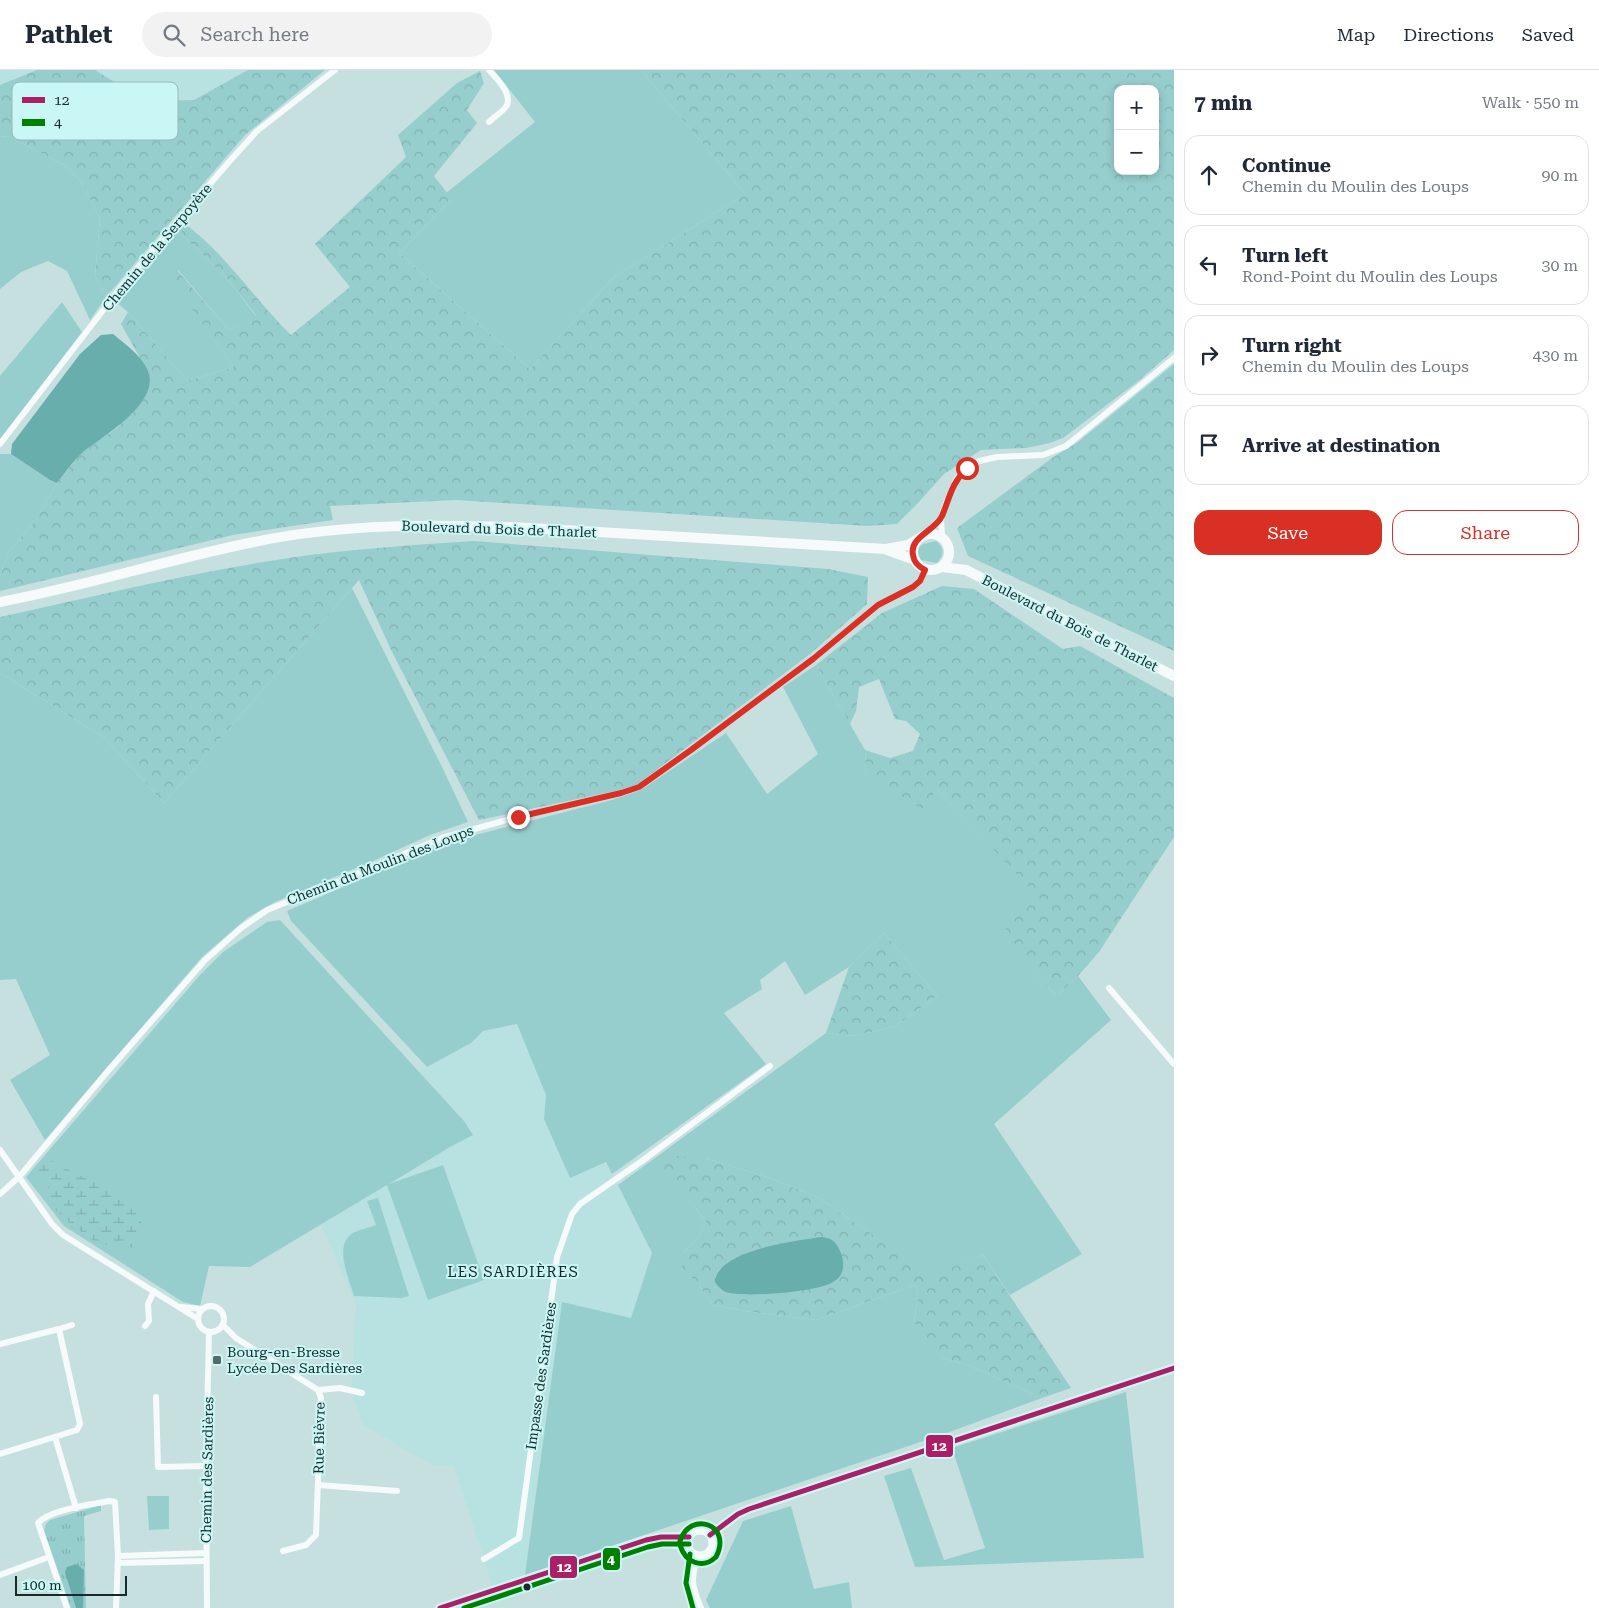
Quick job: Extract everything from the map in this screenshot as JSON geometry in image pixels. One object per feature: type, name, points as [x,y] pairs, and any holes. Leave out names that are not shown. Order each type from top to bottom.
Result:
[{"type":"main road","name":"Boulevard du Bois de Tharlet","points":[[0,602],[255,541],[336,530],[398,525],[530,528],[886,549],[908,544],[922,536]]},
{"type":"main road","points":[[931,533],[942,537],[949,546],[950,552],[946,563],[942,567],[931,570],[925,570],[920,567],[914,560],[913,546],[922,536],[931,533]]},
{"type":"main road","name":"Boulevard du Bois de Tharlet","points":[[886,549],[914,560]]},
{"type":"main road","name":"Boulevard du Bois de Tharlet","points":[[950,552],[966,570]]},
{"type":"main road","name":"Boulevard du Bois de Tharlet","points":[[942,567],[966,570],[1174,676]]},
{"type":"main road","points":[[710,1535],[738,1514],[750,1509],[1174,1368]]},
{"type":"main road","points":[[458,1608],[647,1543],[688,1541],[696,1531],[700,1531],[710,1535],[713,1543],[710,1552],[706,1555],[697,1556],[690,1551],[688,1541]]},
{"type":"main road","points":[[440,1608],[646,1540],[661,1537],[688,1541]]},
{"type":"street","name":"Chemin de la Serpoyère","points":[[0,444],[121,287],[228,163],[257,131],[335,70]]},
{"type":"street","points":[[489,70],[503,86],[508,99],[506,106],[489,122]]},
{"type":"street","points":[[942,537],[941,518],[957,478],[967,468],[979,462],[997,457],[1043,456],[1066,446],[1174,358]]},
{"type":"street","points":[[922,536],[941,518]]},
{"type":"street","name":"Chemin du Moulin des Loups","points":[[0,1194],[19,1177],[205,960],[241,928],[267,910],[442,838],[478,827],[639,787],[813,659],[878,605],[913,587],[920,581],[925,570]]},
{"type":"street","points":[[1109,988],[1174,1064]]},
{"type":"street","name":"Impasse des Sardières","points":[[484,1559],[519,1538],[557,1257],[572,1214],[580,1204],[642,1161],[770,1066]]},
{"type":"street","points":[[0,1150],[52,1224],[63,1235],[180,1307],[198,1319],[201,1327],[209,1332],[217,1331],[223,1325],[225,1318],[221,1310],[211,1306],[202,1309],[180,1307]]},
{"type":"street","points":[[146,1326],[149,1321],[148,1304],[154,1292]]},
{"type":"street","points":[[198,1319],[202,1309]]},
{"type":"street","points":[[0,1344],[72,1325]]},
{"type":"street","name":"Rue Bièvre","points":[[223,1325],[236,1338],[318,1390],[321,1398],[316,1535],[306,1545],[283,1551]]},
{"type":"street","points":[[0,1454],[77,1430],[80,1424],[59,1328]]},
{"type":"street","name":"Chemin des Sardières","points":[[207,1608],[206,1466],[209,1332]]},
{"type":"street","points":[[318,1390],[340,1388],[362,1394]]},
{"type":"street","points":[[156,1398],[158,1467],[206,1466]]},
{"type":"street","points":[[54,1437],[76,1508]]},
{"type":"street","points":[[318,1485],[397,1491]]},
{"type":"street","points":[[67,1608],[38,1523],[43,1518],[76,1508],[110,1501],[115,1502],[118,1556],[116,1608]]},
{"type":"street","points":[[118,1556],[206,1553]]},
{"type":"street","points":[[697,1556],[692,1579],[694,1591],[702,1608]]},
{"type":"street","points":[[0,1575],[49,1557]]},
{"type":"street","points":[[118,1563],[206,1561]]},
{"type":"shaded area","points":[[0,70],[37,70],[0,85]]},
{"type":"shaded area","points":[[95,70],[248,70],[194,100],[178,100],[178,82],[114,82]]},
{"type":"shaded area","points":[[113,334],[134,352],[147,368],[149,386],[145,397],[126,419],[82,453],[57,483],[11,454],[12,444],[80,354],[101,335]]},
{"type":"shaded area","points":[[517,1024],[546,1095],[544,1119],[570,1178],[606,1162],[652,1253],[631,1318],[562,1303],[524,1584],[496,1596],[454,1466],[434,1466],[363,1425],[351,1391],[356,1304],[321,1225],[473,1135],[464,1121],[419,1072],[471,1043],[483,1031]]},
{"type":"shaded area","points":[[821,1237],[836,1243],[843,1262],[842,1271],[837,1279],[825,1286],[780,1293],[735,1294],[721,1289],[715,1282],[719,1271],[729,1262],[743,1255],[759,1249]]},
{"type":"shaded area","points":[[76,1564],[84,1570],[83,1608],[76,1608],[65,1572],[67,1567]]},
{"type":"green space","points":[[37,70],[95,70],[114,82],[12,82],[12,138],[8,136],[0,137],[0,85]]},
{"type":"green space","points":[[248,70],[325,70],[245,135],[106,297],[95,276],[100,218],[81,181],[64,165],[16,140],[178,140],[178,100],[194,100]]},
{"type":"green space","points":[[494,70],[641,70],[745,194],[613,278],[530,369],[399,253],[451,200],[446,193],[535,122]]},
{"type":"green space","points":[[641,70],[1174,70],[1174,350],[1136,383],[1063,438],[1026,448],[981,450],[944,474],[897,524],[867,526],[456,500],[330,506],[333,520],[233,535],[0,591],[0,577],[8,553],[36,520],[57,483],[80,454],[118,427],[149,374],[121,324],[128,312],[187,381],[234,367],[167,275],[177,270],[229,330],[256,315],[225,276],[181,234],[184,223],[227,263],[291,335],[350,287],[315,244],[406,157],[398,135],[457,83],[480,71],[484,83],[467,110],[477,123],[434,176],[452,199],[399,253],[530,369],[613,278],[745,194]]},
{"type":"green space","points":[[8,136],[12,140],[16,140],[64,165],[81,181],[100,218],[95,276],[106,297],[90,320],[67,271],[48,261],[21,272],[0,289],[0,137]]},
{"type":"green space","points":[[184,223],[181,234],[225,276],[256,316],[229,330],[178,270],[168,275],[234,367],[187,381],[128,312],[115,301]]},
{"type":"green space","points":[[62,302],[82,332],[0,440],[0,376]]},
{"type":"green space","points":[[1174,364],[1174,651],[968,556],[957,528],[1052,458],[1078,442]]},
{"type":"green space","points":[[0,454],[11,454],[57,483],[36,520],[8,553],[0,577]]},
{"type":"green space","points":[[474,541],[828,569],[868,577],[867,604],[810,654],[634,787],[479,820],[392,652],[359,580],[164,803],[105,738],[0,673],[0,617],[144,585],[253,564],[358,550]]},
{"type":"green space","points":[[936,541],[943,552],[937,563],[921,560],[919,548],[924,544]]},
{"type":"green space","points":[[942,586],[974,589],[1063,649],[1080,646],[1174,698],[1174,837],[1099,952],[1057,996],[998,938],[1036,895],[937,789],[922,809],[866,775],[865,750],[890,758],[913,751],[920,734],[906,721],[895,719],[879,679],[859,687],[856,711],[850,724],[816,665],[882,613]]},
{"type":"green space","points":[[352,588],[468,822],[430,835],[275,902],[247,918],[202,957],[45,1140],[10,1080],[50,1055],[16,979],[0,980],[0,673],[105,738],[164,803]]},
{"type":"green space","points":[[816,665],[865,750],[866,775],[937,789],[1037,895],[999,938],[1057,996],[1078,976],[1111,1020],[994,1124],[1082,1254],[1010,1295],[983,1255],[925,1279],[869,1232],[819,1198],[767,1177],[707,1159],[694,1206],[706,1221],[700,1235],[683,1253],[699,1285],[713,1305],[751,1312],[816,1320],[915,1285],[918,1297],[914,1321],[942,1358],[965,1364],[1042,1398],[947,1433],[525,1575],[562,1302],[631,1318],[652,1253],[618,1185],[826,1033],[853,1036],[894,1027],[937,996],[884,933],[849,967],[805,995],[785,961],[760,980],[762,989],[724,1013],[766,1064],[612,1174],[606,1162],[570,1178],[544,1119],[546,1095],[517,1024],[483,1031],[471,1043],[427,1067],[291,921],[287,911],[439,846],[612,800],[641,790],[726,733],[767,794],[818,754],[783,687]]},
{"type":"green space","points":[[280,920],[464,1121],[473,1135],[389,1184],[443,1165],[484,1280],[428,1300],[387,1185],[250,1267],[209,1266],[200,1306],[183,1302],[64,1226],[26,1177],[200,975],[223,952],[267,922]]},
{"type":"green space","points":[[884,933],[937,996],[894,1027],[853,1036],[826,1033],[849,967]]},
{"type":"green space","points":[[678,1156],[707,1159],[767,1177],[819,1198],[869,1232],[925,1278],[983,1255],[1071,1388],[1042,1398],[965,1364],[942,1358],[927,1345],[914,1321],[918,1297],[915,1285],[816,1320],[713,1305],[699,1285],[682,1267],[683,1253],[700,1235],[706,1221],[694,1206],[661,1173],[664,1160]]},
{"type":"green space","points":[[48,1159],[134,1203],[144,1230],[135,1248],[98,1244],[71,1224],[49,1204],[47,1179],[35,1174]]},
{"type":"green space","points":[[378,1198],[409,1296],[401,1298],[354,1296],[344,1262],[344,1245],[347,1238],[353,1233],[376,1225],[367,1201]]},
{"type":"green space","points":[[1126,1392],[1144,1558],[915,1567],[884,1476],[911,1468],[944,1560],[985,1548],[952,1448]]},
{"type":"green space","points":[[147,1496],[169,1496],[169,1529],[149,1530]]},
{"type":"green space","points":[[101,1505],[101,1511],[84,1516],[86,1608],[71,1608],[44,1530],[50,1520]]},
{"type":"green space","points":[[791,1506],[814,1589],[849,1582],[852,1608],[710,1608],[706,1600],[743,1521]]},
{"type":"transit line","name":"12","points":[[710,1535],[738,1514],[749,1509],[1174,1368]]},
{"type":"transit line","name":"4","points":[[680,1541],[685,1531],[692,1526],[700,1524],[708,1525],[715,1529],[719,1536],[720,1546],[716,1557],[711,1561],[700,1563],[690,1560],[682,1551],[680,1545]]},
{"type":"transit line","name":"12","points":[[440,1608],[646,1540],[661,1537],[689,1537]]},
{"type":"transit line","name":"4","points":[[464,1608],[648,1547],[662,1544],[689,1544]]},
{"type":"transit line","name":"4","points":[[690,1554],[686,1583],[693,1608]]},
{"type":"place","name":"Bourg-en-Bresse Lycée Des Sardières","points":[[217,1360]]},
{"type":"district","name":"LES SARDIÈRES","points":[[513,1272]]},
{"type":"route","points":[[518,817],[639,787],[813,659],[878,605],[913,587],[920,581],[925,570],[913,558],[913,546],[941,518],[957,478],[967,468]]}]
